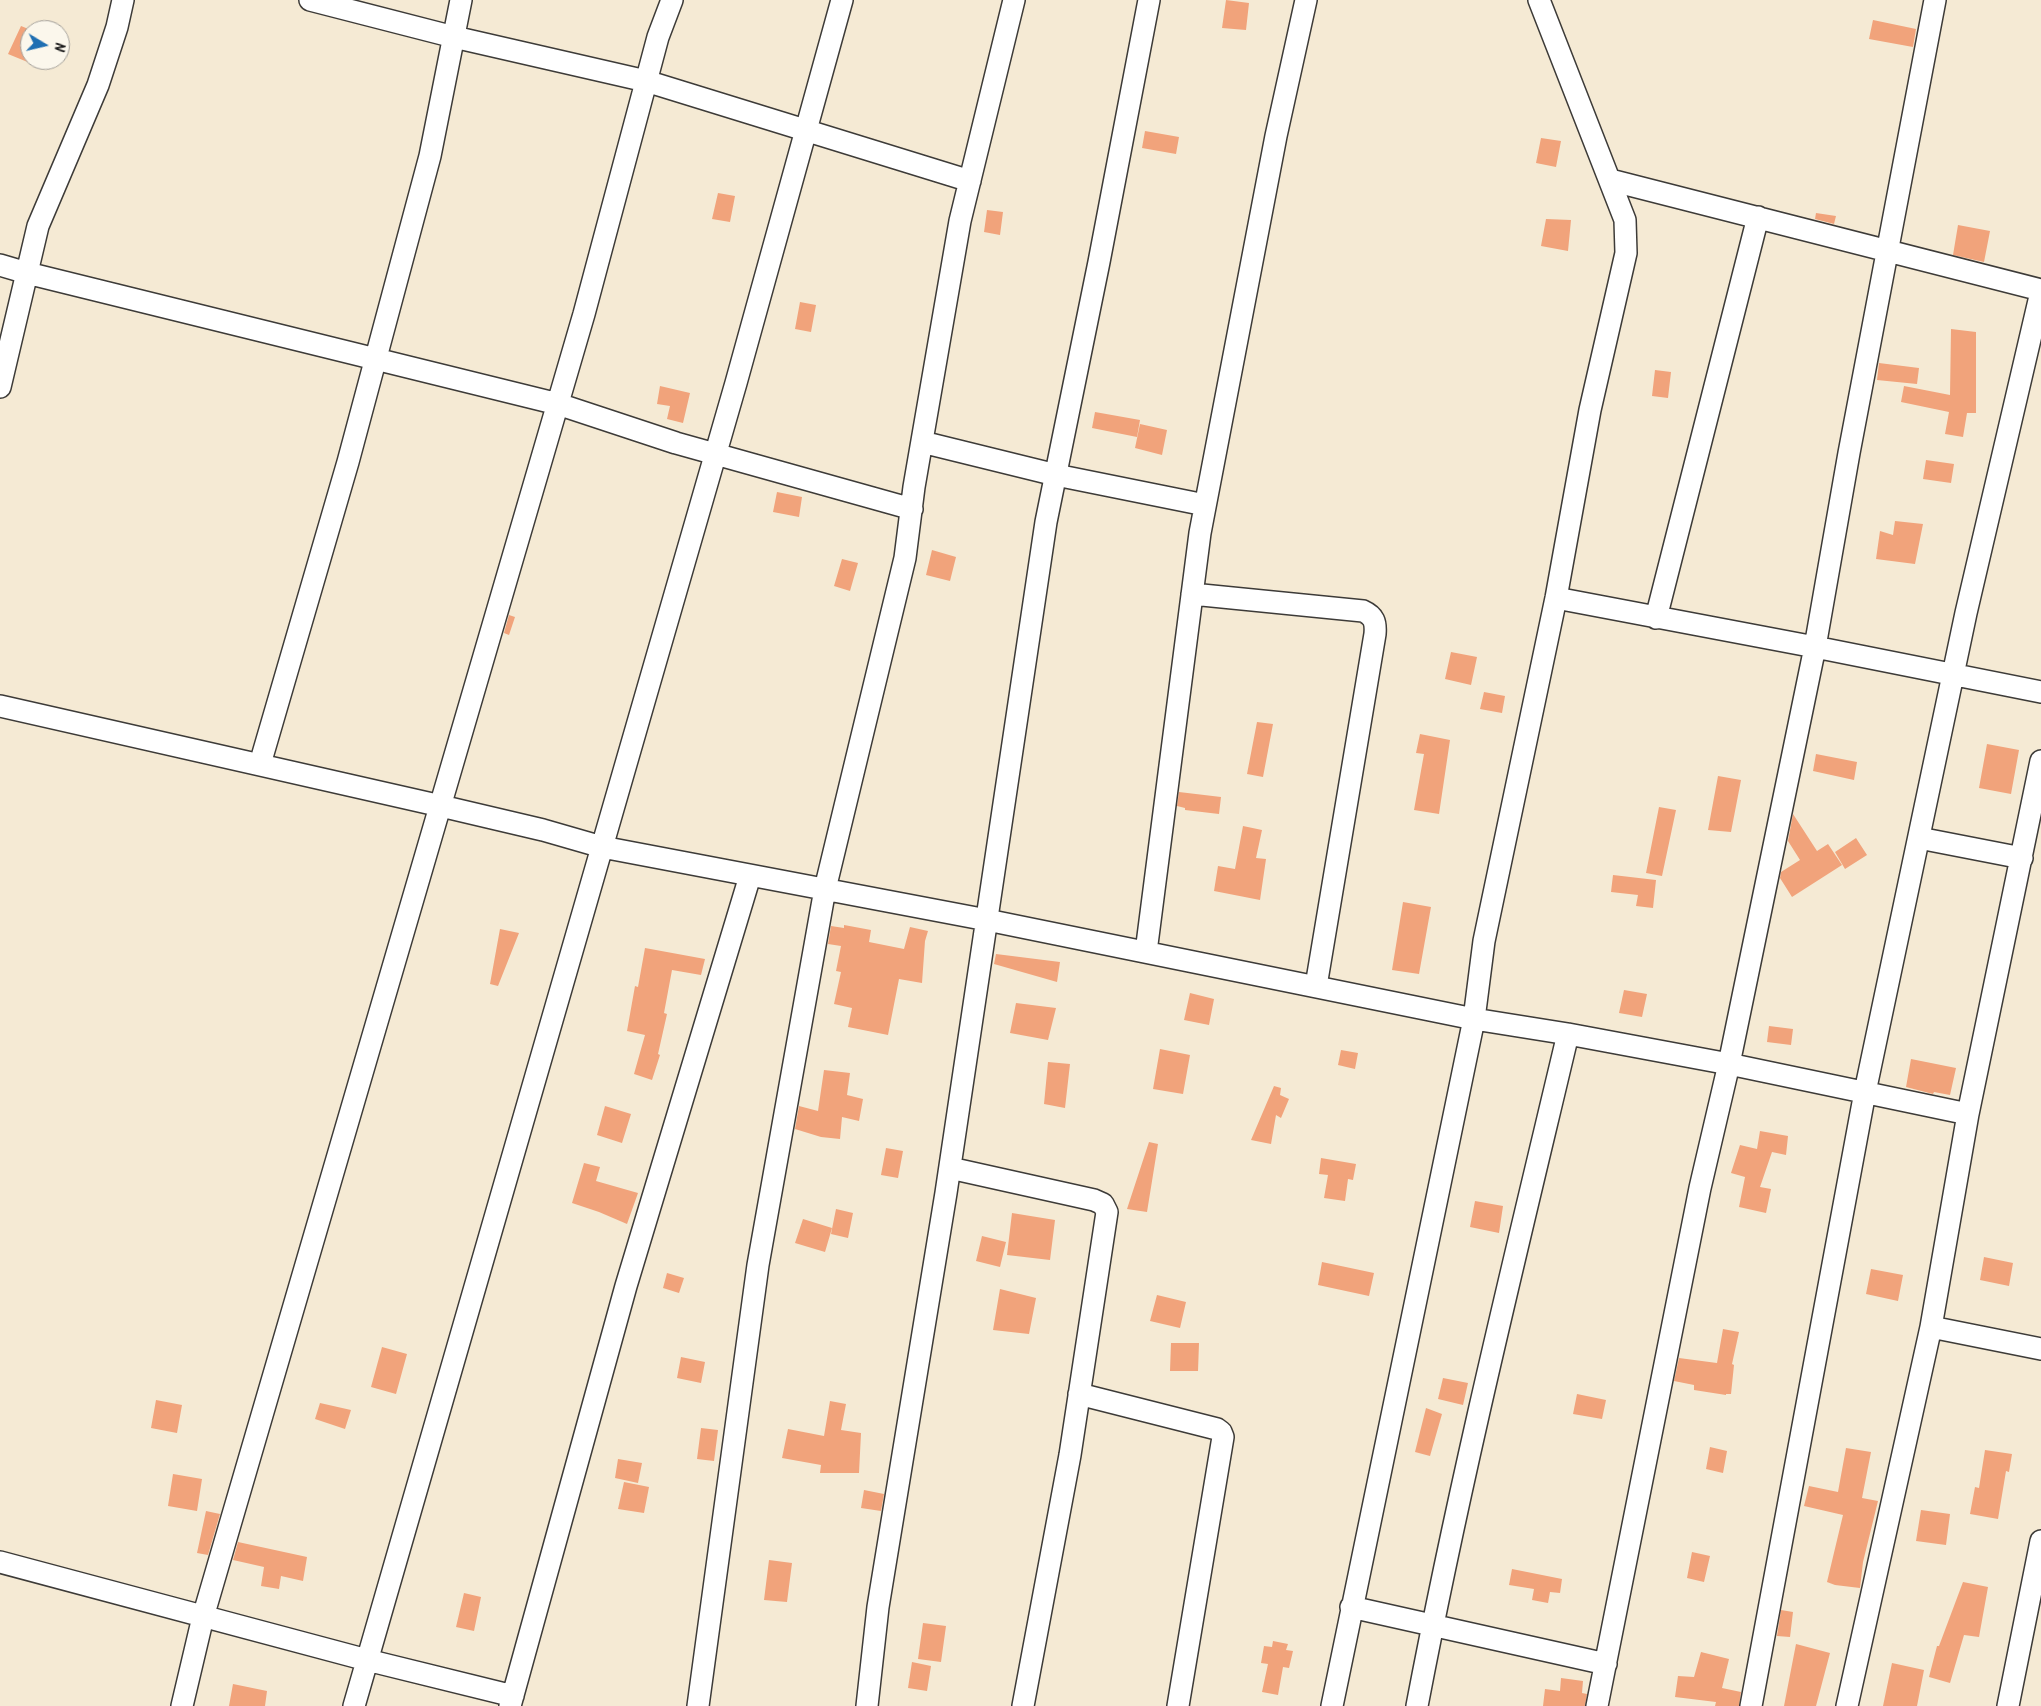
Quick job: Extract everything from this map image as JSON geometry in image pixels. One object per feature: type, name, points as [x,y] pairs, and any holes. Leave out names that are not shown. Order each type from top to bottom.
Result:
[{"type":"street","points":[[0,386],[38,226],[98,85],[117,27],[122,0]]},
{"type":"street","points":[[310,0],[646,81],[970,181]]},
{"type":"street","points":[[260,764],[348,462],[430,156],[461,0]]},
{"type":"street","points":[[182,1706],[203,1617],[584,314],[658,37],[672,0]]},
{"type":"street","points":[[354,1706],[715,454],[842,0]]},
{"type":"street","points":[[698,1706],[758,1265],[825,889],[905,558],[914,487],[960,220],[1014,0]]},
{"type":"street","points":[[867,1706],[878,1607],[950,1168],[1046,522],[1099,262],[1149,0]]},
{"type":"street","points":[[1146,952],[1205,505],[1276,136],[1306,0]]},
{"type":"street","points":[[1332,1706],[1474,1019],[1484,941],[1556,598],[1590,410],[1626,253],[1625,220],[1539,0]]},
{"type":"street","points":[[1597,1706],[1696,1206],[1729,1064],[1815,647],[1849,453],[1935,0]]},
{"type":"street","points":[[1610,180],[2041,291],[1966,612],[1865,1092],[1751,1706]]},
{"type":"street","points":[[1656,618],[1758,217]]},
{"type":"street","points":[[0,265],[558,404],[715,454],[912,509]]},
{"type":"street","points":[[922,442],[1056,475],[1205,505]]},
{"type":"street","points":[[1192,594],[1363,611],[1371,615],[1376,623],[1316,986]]},
{"type":"street","points":[[1556,598],[2041,692]]},
{"type":"street","points":[[0,706],[441,806],[543,830],[602,847],[987,920],[1474,1019],[1568,1034],[1729,1064],[1968,1114]]},
{"type":"street","points":[[1847,1706],[1931,1328],[1968,1114],[2041,761]]},
{"type":"street","points":[[1919,838],[2022,858]]},
{"type":"street","points":[[0,1562],[367,1660],[512,1701],[626,1286],[750,876]]},
{"type":"street","points":[[1417,1706],[1432,1625],[1486,1380],[1568,1034]]},
{"type":"street","points":[[950,1168],[1094,1200],[1103,1204],[1107,1212],[1070,1455],[1023,1706]]},
{"type":"street","points":[[1931,1328],[2041,1349]]},
{"type":"street","points":[[1079,1394],[1217,1428],[1221,1432],[1222,1444],[1178,1706]]},
{"type":"street","points":[[2008,1706],[2041,1541]]},
{"type":"street","points":[[1351,1607],[1606,1664]]},
{"type":"building","points":[[1226,0],[1249,3],[1246,30],[1222,28]]},
{"type":"building","points":[[1873,20],[1916,29],[1913,47],[1869,39]]},
{"type":"building","points":[[20,28],[20,59],[8,54]]},
{"type":"building","points":[[1145,131],[1179,137],[1176,154],[1142,148]]},
{"type":"building","points":[[1541,138],[1561,141],[1556,167],[1536,163]]},
{"type":"building","points":[[718,193],[735,196],[730,222],[712,219]]},
{"type":"building","points":[[987,210],[1003,212],[1000,235],[984,232]]},
{"type":"building","points":[[1816,213],[1836,216],[1834,224],[1815,219]]},
{"type":"building","points":[[1546,219],[1571,220],[1568,251],[1541,246]]},
{"type":"building","points":[[1958,225],[1990,231],[1984,262],[1953,255]]},
{"type":"building","points":[[800,302],[816,305],[811,332],[795,329]]},
{"type":"building","points":[[1951,329],[1976,332],[1976,413],[1967,413],[1963,437],[1945,434],[1949,412],[1901,402],[1904,386],[1950,395]]},
{"type":"building","points":[[1879,363],[1919,368],[1917,384],[1877,380]]},
{"type":"building","points":[[1655,370],[1671,372],[1668,398],[1652,396]]},
{"type":"building","points":[[660,386],[690,393],[683,423],[667,419],[670,406],[657,404]]},
{"type":"building","points":[[1095,412],[1140,420],[1137,437],[1092,428]]},
{"type":"building","points":[[1140,424],[1167,430],[1162,455],[1135,448]]},
{"type":"building","points":[[1926,460],[1954,464],[1951,483],[1923,479]]},
{"type":"building","points":[[777,492],[802,497],[799,517],[773,512]]},
{"type":"building","points":[[1895,521],[1923,524],[1915,564],[1876,559],[1880,531],[1893,535]]},
{"type":"building","points":[[932,550],[956,557],[950,581],[926,575]]},
{"type":"building","points":[[842,559],[858,563],[850,591],[834,586]]},
{"type":"building","points":[[509,615],[515,617],[509,635],[504,633]]},
{"type":"building","points":[[1451,652],[1477,657],[1471,685],[1445,679]]},
{"type":"building","points":[[1484,692],[1505,696],[1502,713],[1480,709]]},
{"type":"building","points":[[1257,722],[1273,724],[1263,777],[1247,774]]},
{"type":"building","points":[[1420,734],[1450,740],[1439,814],[1414,810],[1424,754],[1416,753]]},
{"type":"building","points":[[1987,744],[2019,750],[2011,794],[1979,788]]},
{"type":"building","points":[[1816,754],[1857,762],[1854,780],[1813,771]]},
{"type":"building","points":[[1718,776],[1741,780],[1731,832],[1708,830]]},
{"type":"building","points":[[1179,792],[1221,797],[1219,814],[1185,810],[1185,808],[1177,806]]},
{"type":"building","points":[[1659,807],[1676,810],[1662,876],[1646,873]]},
{"type":"building","points":[[1793,814],[1817,851],[1828,844],[1842,865],[1792,897],[1780,878],[1781,872],[1800,860],[1788,841]]},
{"type":"building","points":[[1243,826],[1262,830],[1256,858],[1266,859],[1260,900],[1214,891],[1218,866],[1235,869]]},
{"type":"building","points":[[1856,838],[1867,855],[1845,869],[1835,852]]},
{"type":"building","points":[[1613,875],[1656,880],[1653,908],[1636,906],[1638,895],[1611,892]]},
{"type":"building","points":[[1403,902],[1431,907],[1419,974],[1392,970]]},
{"type":"building","points":[[844,925],[871,930],[869,942],[904,949],[910,927],[928,931],[925,941],[922,983],[899,979],[888,1035],[848,1027],[852,1008],[834,1004],[841,972],[836,971],[841,946],[828,944],[831,926],[844,928]]},
{"type":"building","points":[[500,929],[519,933],[498,986],[490,984]]},
{"type":"building","points":[[645,948],[705,959],[701,975],[672,970],[664,1013],[667,1014],[658,1054],[660,1055],[652,1080],[634,1074],[645,1035],[627,1031],[635,986],[638,987]]},
{"type":"building","points":[[996,954],[1060,962],[1057,982],[994,964]]},
{"type":"building","points":[[1624,990],[1647,994],[1642,1017],[1619,1013]]},
{"type":"building","points":[[1190,993],[1214,999],[1209,1025],[1184,1020]]},
{"type":"building","points":[[1016,1003],[1056,1008],[1048,1040],[1010,1033]]},
{"type":"building","points":[[1769,1026],[1793,1029],[1791,1045],[1767,1042]]},
{"type":"building","points":[[1160,1049],[1190,1055],[1183,1094],[1153,1089]]},
{"type":"building","points":[[1341,1050],[1358,1053],[1355,1069],[1338,1065]]},
{"type":"building","points":[[1911,1059],[1956,1068],[1950,1095],[1934,1092],[1933,1094],[1906,1087]]},
{"type":"building","points":[[1048,1062],[1070,1064],[1065,1108],[1044,1104]]},
{"type":"building","points":[[824,1070],[850,1073],[847,1095],[863,1099],[859,1121],[842,1117],[840,1139],[821,1137],[795,1129],[799,1106],[818,1111]]},
{"type":"building","points":[[1274,1086],[1281,1088],[1280,1095],[1289,1099],[1281,1118],[1276,1115],[1271,1144],[1251,1140]]},
{"type":"building","points":[[605,1106],[631,1114],[622,1143],[597,1135]]},
{"type":"building","points":[[1760,1131],[1788,1136],[1786,1155],[1772,1152],[1760,1187],[1771,1189],[1766,1213],[1739,1207],[1745,1177],[1731,1173],[1740,1145],[1757,1149]]},
{"type":"building","points":[[1149,1142],[1158,1144],[1147,1212],[1127,1209]]},
{"type":"building","points":[[886,1148],[903,1151],[898,1178],[881,1175]]},
{"type":"building","points":[[1321,1158],[1356,1164],[1353,1180],[1348,1179],[1345,1201],[1324,1198],[1328,1175],[1319,1174]]},
{"type":"building","points":[[584,1163],[600,1167],[596,1181],[638,1193],[627,1224],[572,1203]]},
{"type":"building","points":[[1475,1201],[1503,1206],[1499,1233],[1470,1227]]},
{"type":"building","points":[[836,1209],[853,1213],[848,1238],[831,1234]]},
{"type":"building","points":[[1012,1213],[1055,1220],[1050,1260],[1007,1255]]},
{"type":"building","points":[[803,1219],[832,1228],[825,1252],[795,1243]]},
{"type":"building","points":[[982,1236],[1006,1242],[1000,1267],[976,1261]]},
{"type":"building","points":[[1984,1257],[2013,1263],[2009,1286],[1980,1280]]},
{"type":"building","points":[[1322,1262],[1374,1273],[1369,1296],[1318,1285]]},
{"type":"building","points":[[1871,1269],[1903,1275],[1898,1301],[1866,1294]]},
{"type":"building","points":[[667,1273],[684,1278],[679,1293],[663,1288]]},
{"type":"building","points":[[1000,1289],[1036,1298],[1029,1334],[993,1330]]},
{"type":"building","points":[[1157,1295],[1186,1302],[1180,1328],[1150,1321]]},
{"type":"building","points":[[1723,1329],[1739,1332],[1732,1364],[1734,1365],[1731,1394],[1726,1395],[1694,1390],[1694,1385],[1674,1381],[1679,1358],[1717,1363]]},
{"type":"building","points":[[1171,1343],[1199,1343],[1198,1371],[1170,1371]]},
{"type":"building","points":[[382,1347],[407,1354],[396,1394],[371,1387]]},
{"type":"building","points":[[681,1357],[705,1362],[701,1383],[677,1378]]},
{"type":"building","points":[[1443,1378],[1468,1383],[1463,1405],[1438,1399]]},
{"type":"building","points":[[1577,1394],[1606,1400],[1602,1419],[1573,1414]]},
{"type":"building","points":[[156,1400],[182,1405],[177,1433],[151,1428]]},
{"type":"building","points":[[830,1401],[846,1404],[841,1430],[861,1433],[859,1473],[820,1473],[821,1465],[782,1458],[788,1429],[824,1436]]},
{"type":"building","points":[[320,1403],[351,1410],[345,1429],[315,1419]]},
{"type":"building","points":[[1426,1408],[1442,1414],[1430,1456],[1415,1452]]},
{"type":"building","points":[[701,1428],[718,1430],[714,1461],[697,1459]]},
{"type":"building","points":[[1710,1447],[1727,1451],[1723,1473],[1706,1469]]},
{"type":"building","points":[[1846,1448],[1871,1452],[1862,1498],[1878,1501],[1863,1562],[1860,1588],[1835,1585],[1827,1582],[1843,1515],[1804,1506],[1809,1486],[1838,1492]]},
{"type":"building","points":[[1985,1450],[2012,1454],[2009,1472],[2006,1471],[1998,1519],[1970,1514],[1975,1487],[1979,1488]]},
{"type":"building","points":[[618,1459],[642,1463],[638,1483],[615,1478]]},
{"type":"building","points":[[173,1474],[202,1479],[197,1511],[168,1506]]},
{"type":"building","points":[[624,1482],[649,1487],[644,1513],[618,1509]]},
{"type":"building","points":[[864,1490],[884,1494],[881,1511],[861,1508]]},
{"type":"building","points":[[1921,1510],[1950,1514],[1946,1545],[1916,1541]]},
{"type":"building","points":[[206,1511],[220,1514],[208,1555],[197,1553]]},
{"type":"building","points":[[238,1542],[307,1557],[303,1581],[281,1576],[279,1589],[261,1586],[264,1567],[233,1560]]},
{"type":"building","points":[[1692,1552],[1710,1556],[1704,1582],[1687,1578]]},
{"type":"building","points":[[769,1560],[792,1563],[787,1602],[764,1600]]},
{"type":"building","points":[[1512,1569],[1562,1579],[1560,1593],[1550,1592],[1548,1603],[1532,1600],[1534,1589],[1509,1585]]},
{"type":"building","points":[[1963,1582],[1988,1587],[1979,1637],[1964,1635],[1950,1683],[1929,1677],[1937,1646],[1939,1646]]},
{"type":"building","points":[[464,1593],[481,1597],[474,1631],[456,1627]]},
{"type":"building","points":[[1781,1610],[1793,1612],[1790,1637],[1777,1636]]},
{"type":"building","points":[[923,1623],[946,1626],[941,1662],[918,1659]]},
{"type":"building","points":[[1273,1641],[1288,1644],[1286,1650],[1293,1651],[1289,1668],[1283,1667],[1278,1695],[1262,1692],[1268,1664],[1261,1663],[1264,1646],[1272,1647]]},
{"type":"building","points":[[1796,1644],[1830,1653],[1816,1706],[1784,1706]]},
{"type":"building","points":[[1701,1652],[1729,1659],[1722,1688],[1741,1692],[1739,1706],[1715,1706],[1716,1702],[1675,1697],[1678,1676],[1694,1677]]},
{"type":"building","points":[[912,1662],[931,1666],[927,1691],[908,1688]]},
{"type":"building","points":[[1892,1663],[1924,1670],[1917,1706],[1883,1706]]},
{"type":"building","points":[[1561,1678],[1583,1681],[1582,1693],[1587,1694],[1585,1706],[1543,1706],[1545,1689],[1560,1691]]},
{"type":"building","points":[[233,1684],[267,1691],[265,1706],[229,1706]]}]
